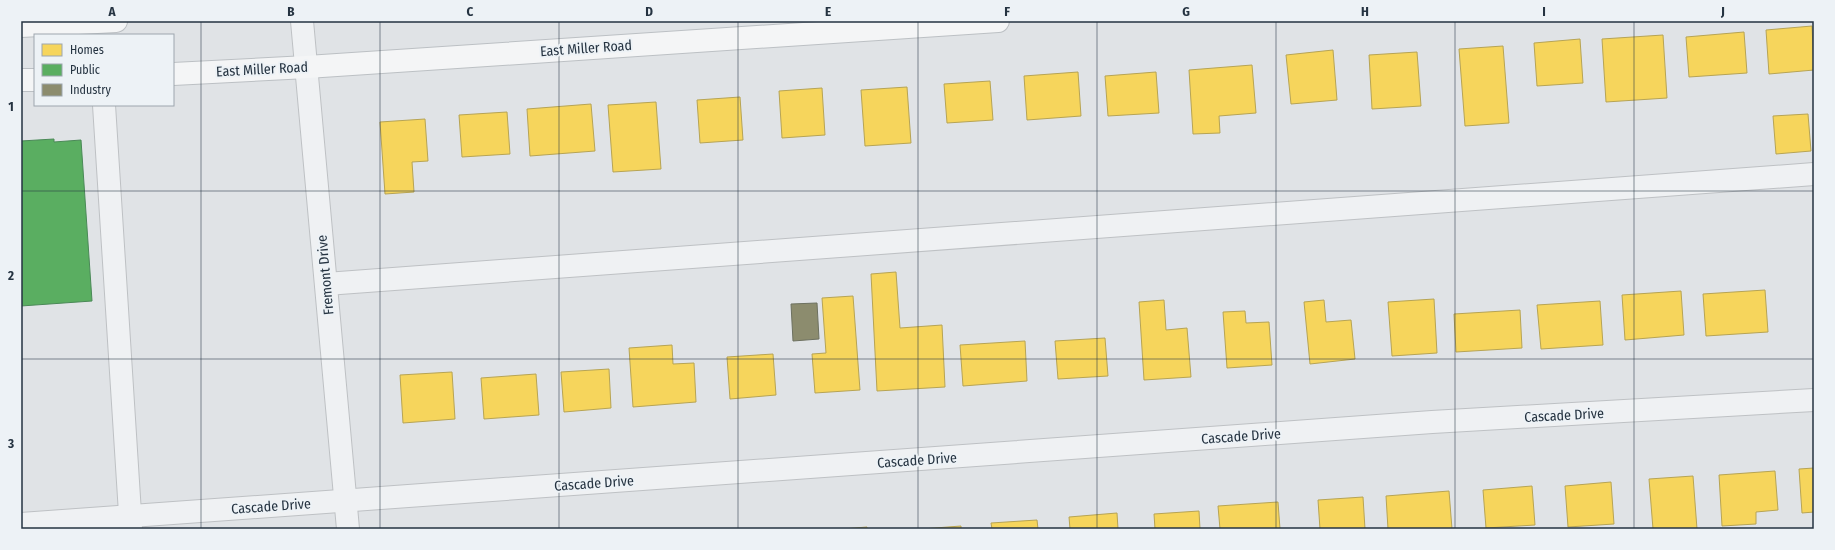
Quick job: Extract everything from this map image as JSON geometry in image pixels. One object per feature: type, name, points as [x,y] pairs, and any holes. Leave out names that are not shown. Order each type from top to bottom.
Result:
[{"type":"main road","points":[[21,26],[50,23],[116,21]]},
{"type":"main road","name":"East Miller Road","points":[[174,74],[307,67],[998,21]]},
{"type":"main road","points":[[21,80],[34,80]]},
{"type":"street","name":"Fremont Drive","points":[[302,21],[348,529]]},
{"type":"street","points":[[104,106],[131,522]]},
{"type":"street","points":[[326,284],[1814,174]]},
{"type":"street","name":"Cascade Drive","points":[[21,524],[131,522],[346,500],[1432,422],[1814,400]]},
{"type":"building: Homes","points":[[1812,26],[1814,70],[1769,74],[1766,30]]},
{"type":"building: Homes","points":[[1744,32],[1747,73],[1689,77],[1686,37]]},
{"type":"building: Homes","points":[[1663,35],[1667,98],[1606,102],[1602,39]]},
{"type":"building: Homes","points":[[1580,39],[1583,83],[1537,86],[1534,43]]},
{"type":"building: Homes","points":[[1503,46],[1509,123],[1465,126],[1459,49]]},
{"type":"building: Homes","points":[[1333,50],[1337,100],[1291,104],[1286,55]]},
{"type":"building: Homes","points":[[1417,52],[1421,106],[1372,109],[1369,55]]},
{"type":"building: Homes","points":[[1252,65],[1256,113],[1219,116],[1220,133],[1193,134],[1189,70]]},
{"type":"building: Homes","points":[[1078,72],[1081,116],[1027,120],[1024,76]]},
{"type":"building: Homes","points":[[1156,72],[1159,113],[1108,116],[1105,76]]},
{"type":"building: Homes","points":[[990,81],[993,120],[947,123],[944,84]]},
{"type":"building: Homes","points":[[907,87],[911,143],[865,146],[861,90]]},
{"type":"building: Homes","points":[[822,88],[825,135],[782,138],[779,91]]},
{"type":"building: Homes","points":[[740,97],[743,140],[700,143],[697,100]]},
{"type":"building: Homes","points":[[656,102],[661,169],[613,172],[608,105]]},
{"type":"building: Homes","points":[[591,104],[595,151],[530,156],[527,109]]},
{"type":"building: Homes","points":[[507,112],[510,154],[462,157],[459,115]]},
{"type":"building: Homes","points":[[1808,114],[1811,151],[1776,154],[1773,116]]},
{"type":"building: Homes","points":[[425,119],[428,161],[412,162],[414,192],[385,194],[380,122]]},
{"type":"building: Homes","points":[[896,272],[900,328],[942,325],[945,387],[877,391],[871,274]]},
{"type":"building: Homes","points":[[1765,290],[1768,332],[1706,336],[1703,294]]},
{"type":"building: Homes","points":[[1681,291],[1684,335],[1625,340],[1622,295]]},
{"type":"building: Homes","points":[[853,296],[860,390],[815,393],[812,354],[826,353],[822,298]]},
{"type":"building: Homes","points":[[1434,299],[1437,353],[1392,356],[1388,302]]},
{"type":"building: Homes","points":[[1164,300],[1166,330],[1187,328],[1191,377],[1144,380],[1139,302]]},
{"type":"building: Homes","points":[[1324,300],[1326,322],[1351,320],[1355,359],[1310,364],[1304,302]]},
{"type":"building: Homes","points":[[1600,301],[1603,345],[1541,349],[1537,305]]},
{"type":"building: Homes","points":[[1520,310],[1522,348],[1456,352],[1454,314]]},
{"type":"building: Homes","points":[[1245,311],[1246,323],[1269,322],[1272,365],[1227,368],[1223,312]]},
{"type":"building: Homes","points":[[1105,338],[1108,376],[1058,379],[1055,341]]},
{"type":"building: Homes","points":[[1025,341],[1027,381],[963,386],[960,345]]},
{"type":"building: Homes","points":[[672,345],[673,364],[694,363],[696,402],[633,407],[629,348]]},
{"type":"building: Homes","points":[[773,354],[776,395],[730,399],[727,357]]},
{"type":"building: Homes","points":[[609,369],[611,408],[564,412],[561,372]]},
{"type":"building: Homes","points":[[452,372],[455,419],[403,423],[400,375]]},
{"type":"building: Homes","points":[[536,374],[539,415],[484,419],[481,378]]},
{"type":"building: Homes","points":[[1814,468],[1814,512],[1802,513],[1799,469]]},
{"type":"building: Homes","points":[[1775,471],[1778,510],[1756,512],[1756,524],[1722,526],[1719,475]]},
{"type":"building: Homes","points":[[1693,476],[1697,529],[1653,529],[1649,479]]},
{"type":"building: Homes","points":[[1611,482],[1614,524],[1568,527],[1565,486]]},
{"type":"building: Homes","points":[[1532,486],[1535,525],[1486,528],[1483,490]]},
{"type":"building: Homes","points":[[1449,491],[1452,529],[1388,529],[1386,496]]},
{"type":"building: Homes","points":[[1363,497],[1365,529],[1320,529],[1318,500]]},
{"type":"building: Homes","points":[[1278,502],[1280,529],[1220,529],[1218,506]]},
{"type":"building: Homes","points":[[1199,511],[1200,529],[1155,529],[1154,514]]},
{"type":"building: Homes","points":[[1117,513],[1118,529],[1070,529],[1069,517]]},
{"type":"building: Homes","points":[[1037,520],[1038,529],[992,529],[991,523]]},
{"type":"building: Homes","points":[[961,526],[961,529],[922,529]]},
{"type":"building: Homes","points":[[867,527],[867,529],[843,529]]},
{"type":"building: Public","points":[[54,139],[54,142],[81,140],[92,301],[21,306],[21,141]]},
{"type":"building: Industry","points":[[817,303],[819,339],[793,341],[791,304]]}]
